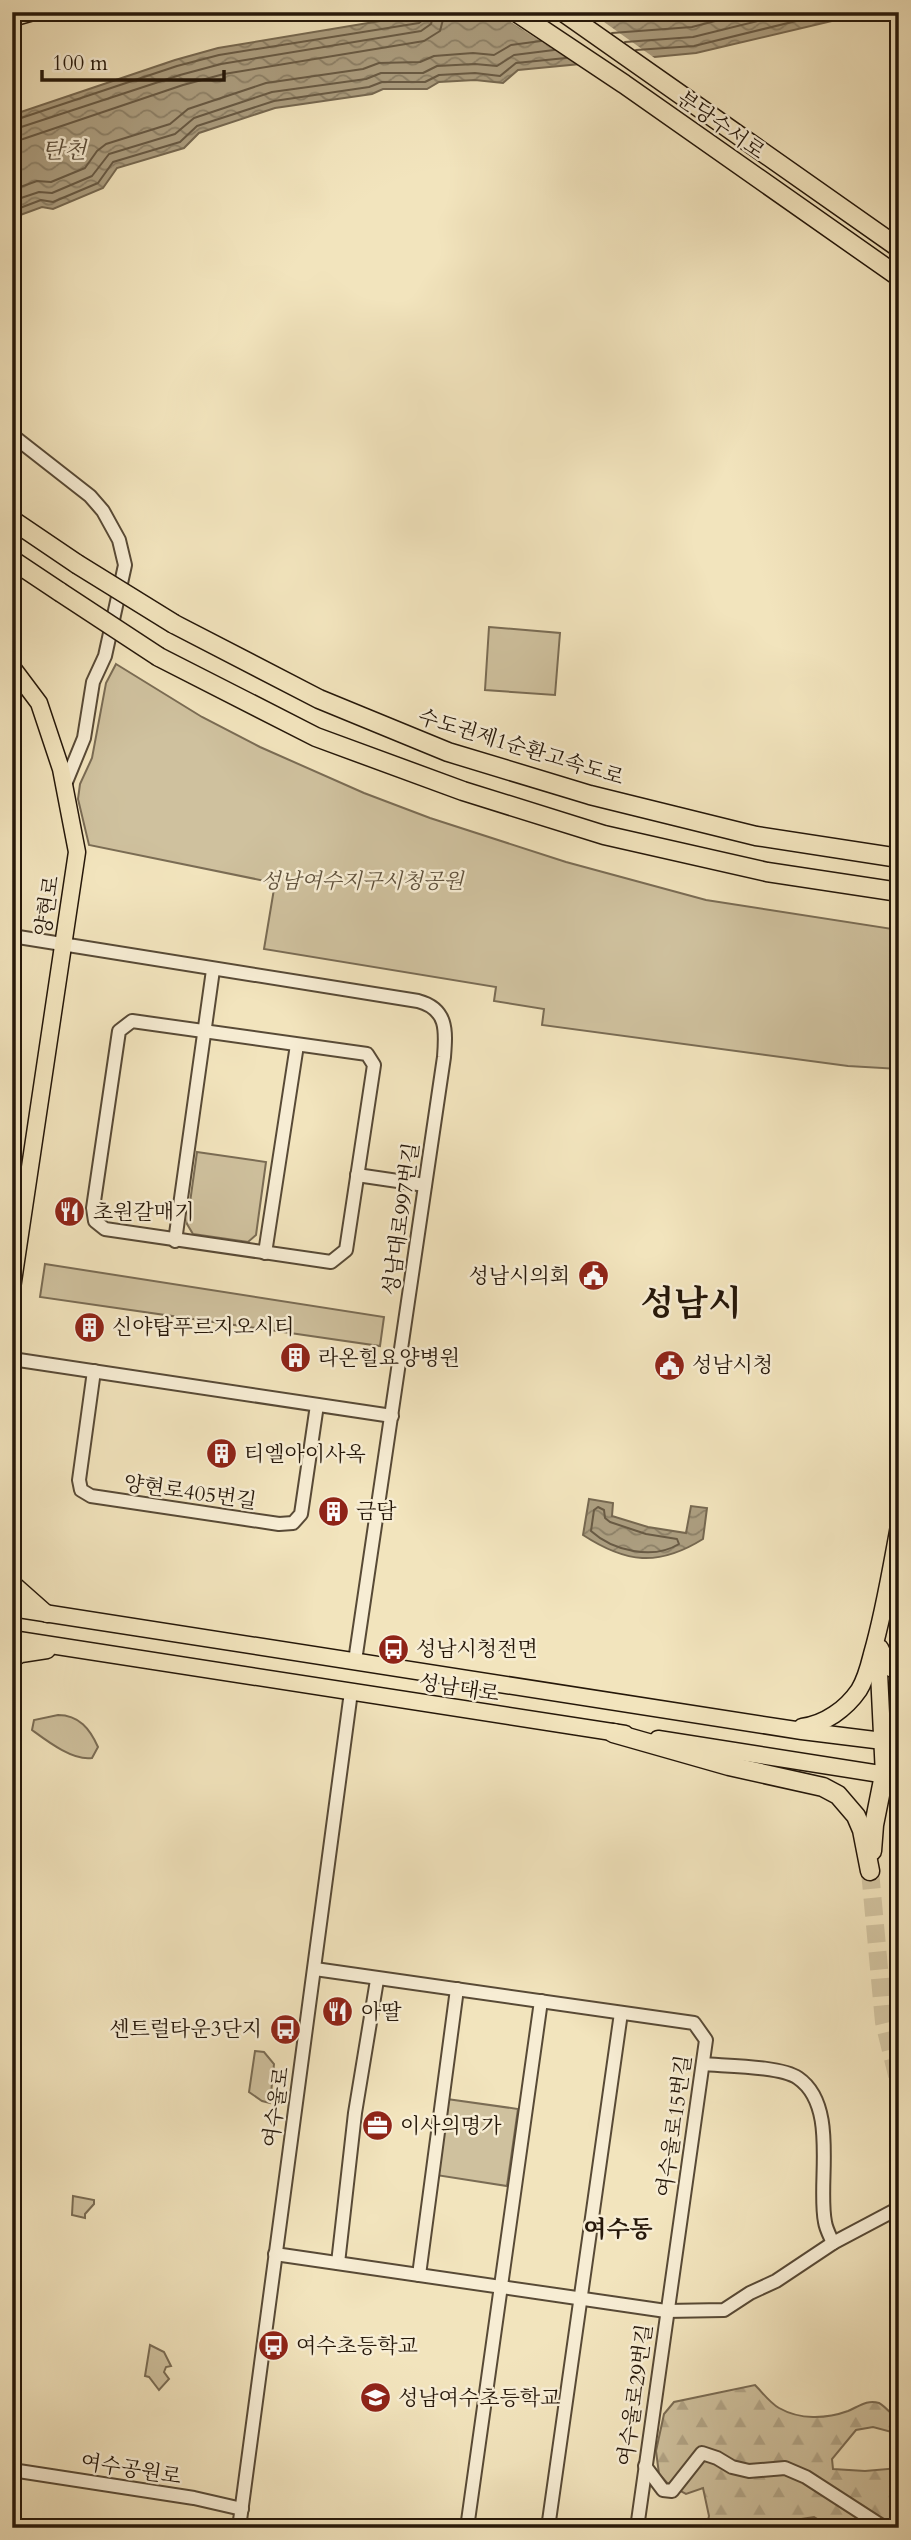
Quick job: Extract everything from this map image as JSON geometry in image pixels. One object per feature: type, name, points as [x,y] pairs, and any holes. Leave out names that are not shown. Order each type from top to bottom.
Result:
[{"type":"highway","name":"분당수서로","points":[[516,12],[579,53],[899,277]]},
{"type":"highway","name":"분당수서로","points":[[563,12],[899,247]]},
{"type":"highway","name":"수도권제1순환고속도로","points":[[12,520],[174,624],[319,699],[448,752],[590,794],[755,836],[899,858]]},
{"type":"highway","points":[[12,560],[159,657],[316,737],[463,792],[617,838],[767,872],[899,892]]},
{"type":"highway","points":[[612,1733],[729,1766],[823,1787],[838,1795],[856,1816],[862,1830],[870,1871],[874,1825],[891,1776]]},
{"type":"main road","points":[[12,18],[33,12]]},
{"type":"main road","name":"양현로","points":[[12,667],[39,703],[61,769],[77,852],[12,1288]]},
{"type":"main road","points":[[783,1728],[820,1723],[848,1703],[865,1678],[878,1635],[899,1527]]},
{"type":"main road","points":[[12,1583],[47,1614]]},
{"type":"main road","name":"성남대로","points":[[12,1608],[891,1743]]},
{"type":"main road","points":[[878,1635],[882,1656],[889,1667],[899,1672]]},
{"type":"main road","points":[[878,1635],[878,1676],[891,1743],[891,1776]]},
{"type":"main road","name":"성남대로","points":[[12,1639],[891,1776]]},
{"type":"main road","points":[[12,1658],[62,1647]]},
{"type":"street","points":[[12,435],[90,496],[103,511],[119,540],[125,565],[105,656],[93,682],[84,738],[64,788]]},
{"type":"street","name":"성남대로997번길","points":[[12,936],[418,1001],[431,1004],[443,1019],[445,1041],[355,1661]]},
{"type":"street","points":[[175,1241],[213,970]]},
{"type":"street","points":[[132,1021],[204,1031],[367,1054],[374,1065],[346,1250],[331,1262],[175,1241],[105,1229],[95,1222],[93,1208],[119,1031],[132,1021]]},
{"type":"street","points":[[265,1253],[297,1045]]},
{"type":"street","points":[[357,1175],[425,1185]]},
{"type":"street","points":[[12,1359],[392,1416]]},
{"type":"street","name":"양현로405번길","points":[[94,1371],[79,1480],[81,1490],[91,1496],[183,1511],[279,1524],[293,1522],[301,1514],[317,1405]]},
{"type":"street","name":"여수울로","points":[[239,2528],[351,1692]]},
{"type":"street","name":"여수울로15번길","points":[[314,1969],[694,2023],[706,2039],[666,2311]]},
{"type":"street","points":[[338,2263],[355,2113],[377,1980]]},
{"type":"street","points":[[419,2275],[457,1989]]},
{"type":"street","points":[[467,2528],[541,2001]]},
{"type":"street","points":[[548,2528],[621,2013]]},
{"type":"street","points":[[703,2063],[778,2071],[798,2078],[810,2090],[824,2131],[825,2222],[833,2243]]},
{"type":"street","points":[[666,2311],[724,2310],[750,2293],[776,2281],[833,2243],[899,2208]]},
{"type":"street","name":"여수울로29번길","points":[[275,2254],[666,2311],[637,2528]]},
{"type":"street","points":[[645,2466],[663,2490],[672,2491],[702,2453],[732,2467],[749,2471],[785,2468],[806,2477],[885,2528]]},
{"type":"street","name":"여수공원로","points":[[12,2470],[194,2498],[242,2509]]},
{"type":"green space","points":[[489,627],[560,633],[555,695],[485,690]]},
{"type":"green space","name":"성남여수지구시청공원","points":[[116,664],[202,717],[260,747],[364,793],[430,818],[566,862],[706,900],[899,930],[899,1069],[848,1066],[542,1025],[544,1009],[494,1001],[496,987],[264,949],[275,883],[89,845],[78,799],[80,784],[92,758],[106,683]]},
{"type":"green space","points":[[197,1152],[266,1162],[256,1235],[248,1242],[193,1234],[187,1224]]},
{"type":"green space","points":[[45,1264],[384,1317],[380,1346],[40,1297]]},
{"type":"green space","points":[[58,1715],[78,1720],[91,1734],[98,1747],[92,1758],[69,1753],[32,1730],[34,1720]]},
{"type":"green space","points":[[255,2051],[264,2052],[274,2064],[270,2103],[249,2092]]},
{"type":"green space","points":[[447,2099],[518,2109],[507,2186],[436,2175]]},
{"type":"green space","points":[[73,2196],[94,2200],[85,2218],[72,2215]]},
{"type":"green space","points":[[150,2345],[164,2352],[171,2366],[166,2367],[164,2372],[169,2379],[159,2390],[149,2377],[145,2376]]},
{"type":"green space","points":[[755,2385],[776,2406],[796,2415],[831,2416],[875,2402],[881,2404],[899,2421],[899,2434],[873,2427],[856,2430],[832,2459],[833,2469],[865,2471],[899,2468],[899,2528],[828,2528],[814,2517],[795,2520],[780,2528],[706,2528],[709,2516],[703,2488],[686,2494],[669,2485],[659,2474],[656,2451],[664,2414],[674,2402]]},
{"type":"water","name":"탄천","points":[[434,12],[870,12],[696,53],[518,70],[503,83],[475,80],[439,82],[427,89],[383,89],[372,94],[275,108],[199,133],[184,148],[117,168],[103,188],[53,209],[42,207],[12,218],[12,115],[218,48]]},
{"type":"water","points":[[589,1499],[613,1503],[612,1516],[648,1527],[686,1533],[691,1506],[707,1508],[703,1539],[671,1554],[642,1558],[628,1556],[583,1535]]},
{"type":"pier","points":[[495,12],[590,12],[656,59],[581,67]]},
{"type":"tunnel","points":[[899,1649],[899,1844]]},
{"type":"tunnel","points":[[870,1871],[884,2022],[899,2083]]},
{"type":"place","name":"초원갈매기","points":[[70,1212]]},
{"type":"place","name":"성남시의회","points":[[593,1276]]},
{"type":"place","name":"신야탑푸르지오시티","points":[[89,1327]]},
{"type":"place","name":"라온힐요양병원","points":[[295,1358]]},
{"type":"place","name":"성남시청","points":[[669,1365]]},
{"type":"place","name":"티엘아이사옥","points":[[221,1454]]},
{"type":"place","name":"금담","points":[[333,1511]]},
{"type":"place","name":"성남시청전면","points":[[393,1649]]},
{"type":"place","name":"아딸","points":[[338,2012]]},
{"type":"place","name":"센트럴타운3단지","points":[[285,2029]]},
{"type":"place","name":"이사의명가","points":[[377,2126]]},
{"type":"place","name":"여수초등학교","points":[[273,2346]]},
{"type":"place","name":"성남여수초등학교","points":[[375,2398]]},
{"type":"district","name":"성남시","points":[[691,1303]]},
{"type":"district","name":"여수동","points":[[618,2229]]}]
